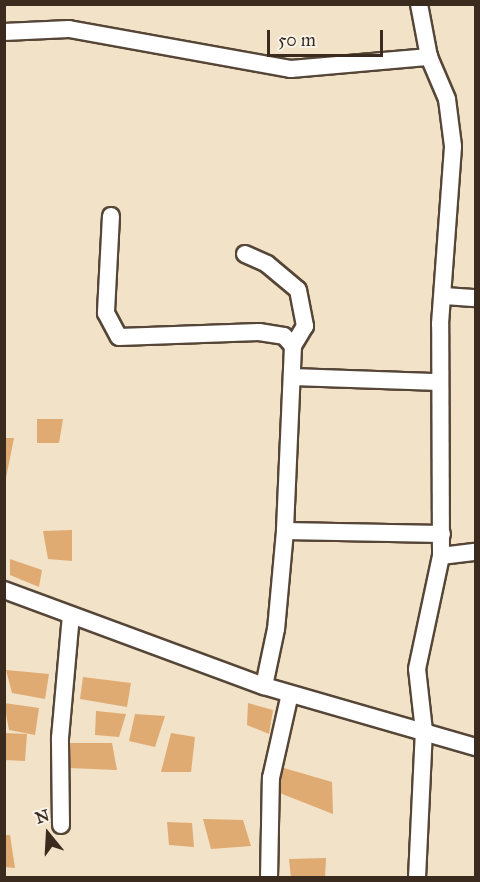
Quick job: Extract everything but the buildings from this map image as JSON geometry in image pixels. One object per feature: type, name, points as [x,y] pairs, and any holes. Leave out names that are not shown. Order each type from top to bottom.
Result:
[{"type":"street","points":[[417,878],[424,731],[417,669],[441,556],[439,382],[453,146],[447,99],[429,57],[419,4]]},
{"type":"street","points":[[4,32],[69,29],[291,69],[429,57]]},
{"type":"street","points":[[111,216],[106,313],[119,337],[259,332],[284,336],[293,346]]},
{"type":"street","points":[[244,254],[267,264],[298,290],[305,326],[293,346],[285,531],[276,629],[264,686]]},
{"type":"street","points":[[445,296],[476,298]]},
{"type":"street","points":[[293,377],[439,382]]},
{"type":"street","points":[[285,531],[442,534]]},
{"type":"street","points":[[441,556],[476,552]]},
{"type":"street","points":[[4,590],[264,686],[476,747]]},
{"type":"street","points":[[61,825],[60,738],[71,615]]},
{"type":"street","points":[[269,878],[271,778],[290,694]]}]
